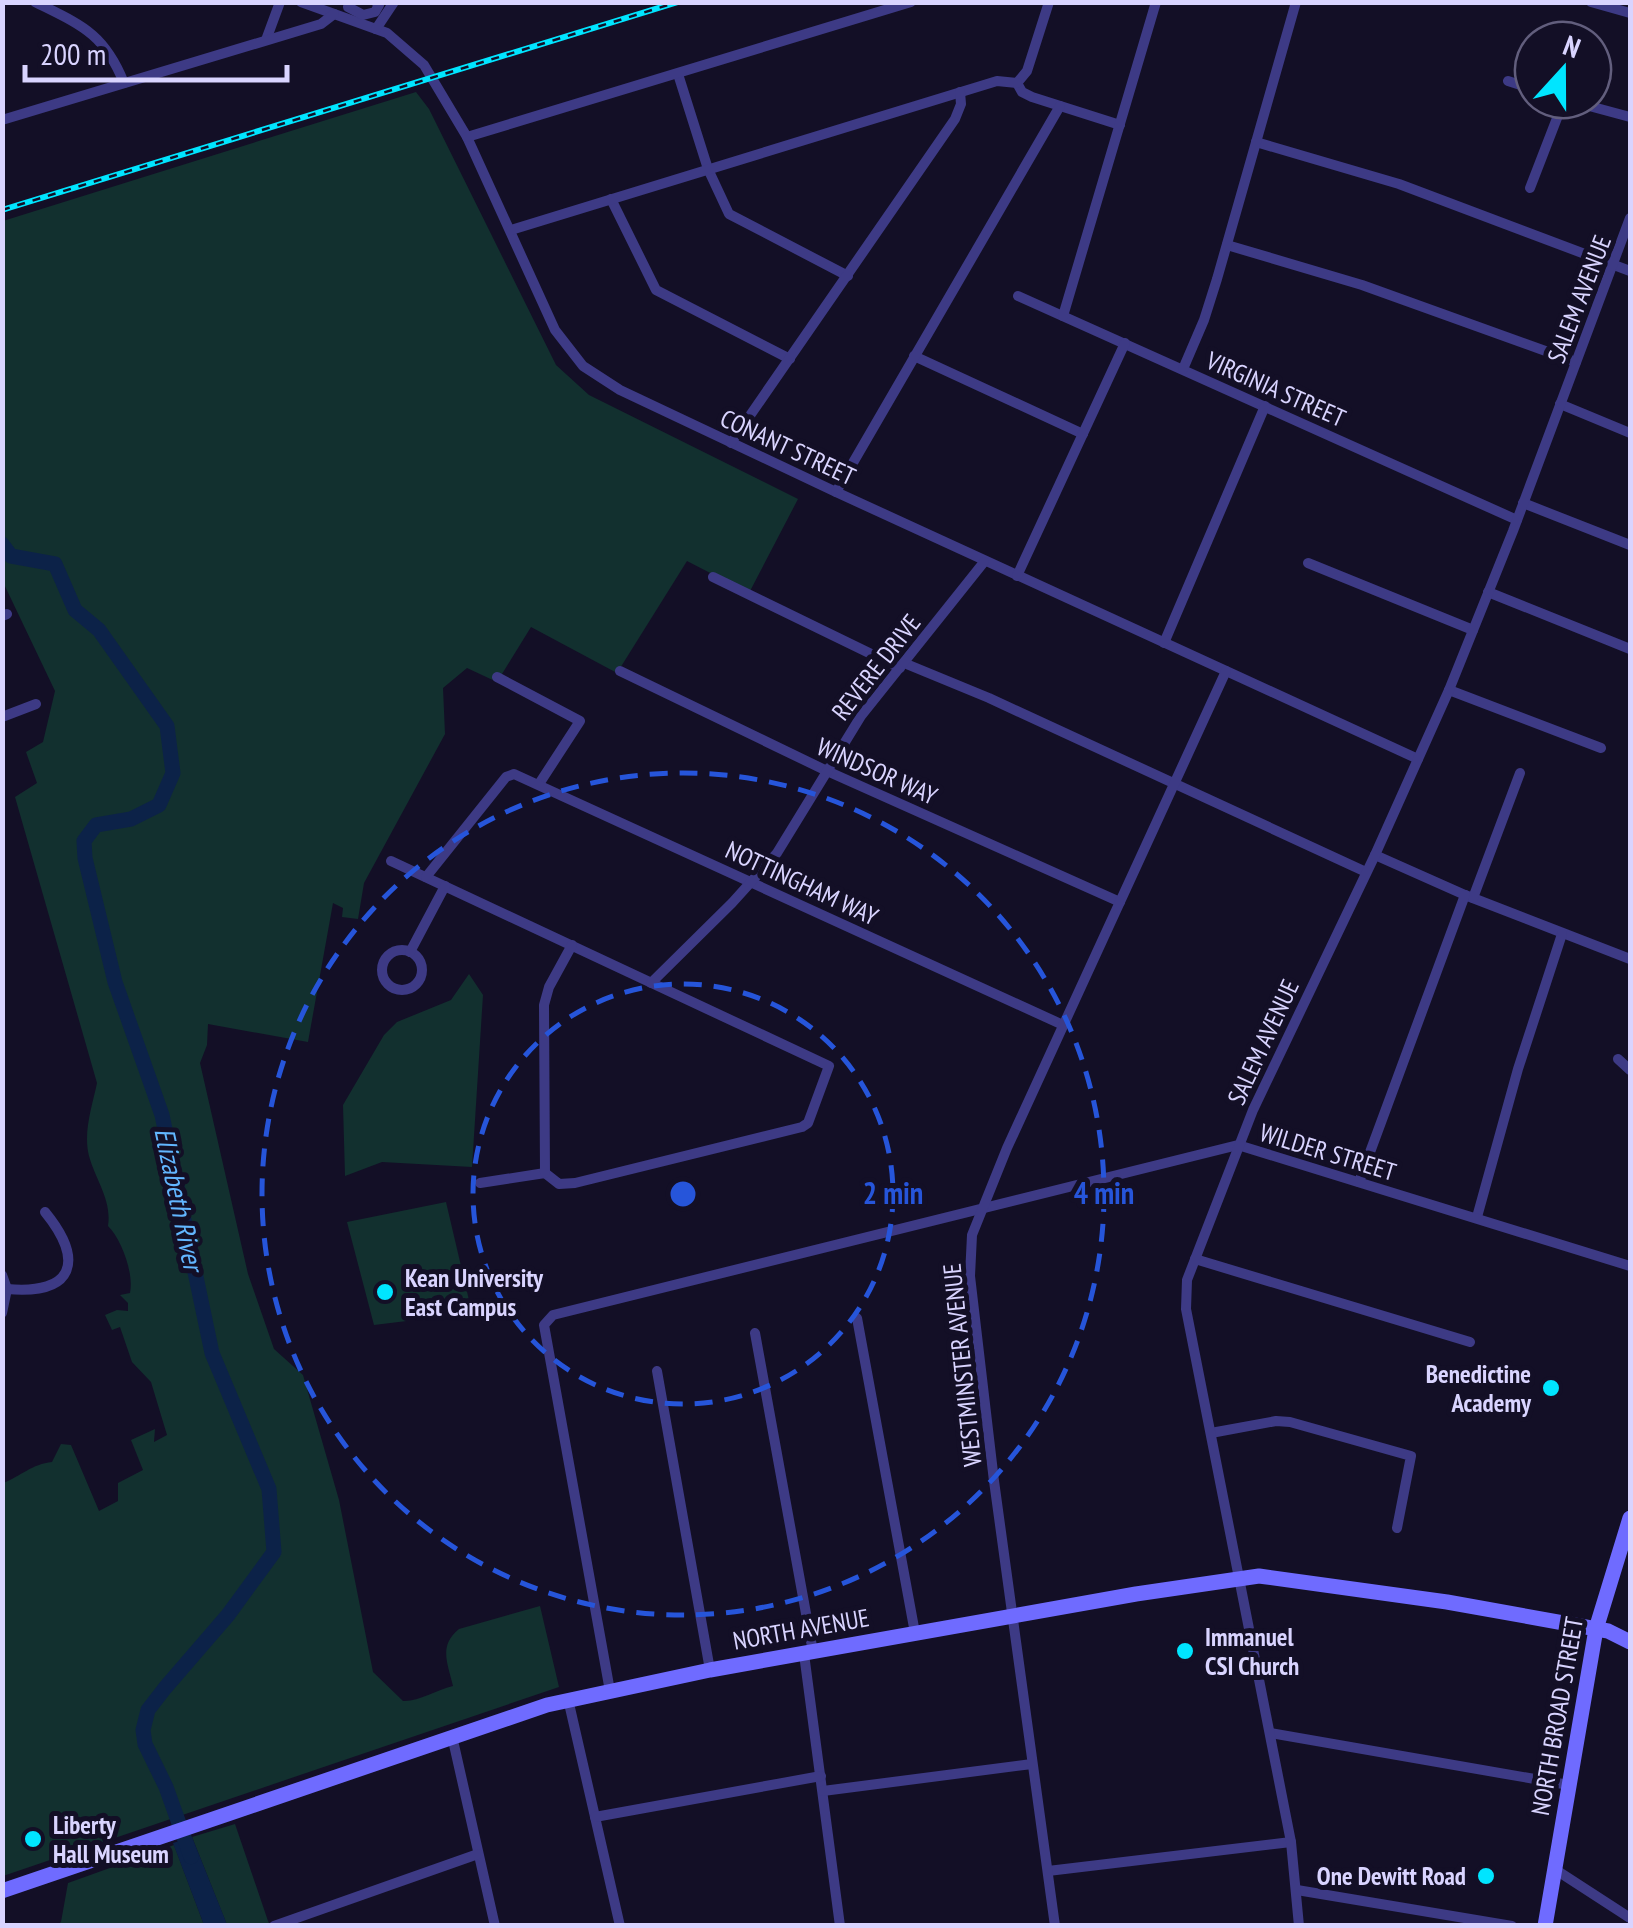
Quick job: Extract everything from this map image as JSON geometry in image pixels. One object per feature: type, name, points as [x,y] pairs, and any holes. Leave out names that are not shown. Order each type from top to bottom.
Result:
[{"type":"main road","name":"NORTH BROAD STREET","points":[[1545,1926],[1596,1629],[1630,1518]]},
{"type":"main road","name":"NORTH AVENUE","points":[[2,1891],[568,1700],[915,1633],[1239,1579],[1259,1576],[1447,1602],[1596,1629],[1630,1642]]},
{"type":"street","points":[[35,2],[94,34],[114,59],[124,82]]},
{"type":"street","points":[[266,40],[280,2]]},
{"type":"street","name":"CONANT STREET","points":[[302,2],[398,39],[424,66],[467,137],[555,330],[583,366],[620,390],[984,562],[1418,760]]},
{"type":"street","points":[[349,2],[348,7],[363,15],[375,12],[376,2]]},
{"type":"street","points":[[376,29],[394,2]]},
{"type":"street","points":[[467,137],[911,2]]},
{"type":"street","points":[[1017,83],[1027,71],[1048,2]]},
{"type":"street","points":[[1063,316],[1156,2]]},
{"type":"street","points":[[1183,369],[1204,320],[1227,246],[1296,2]]},
{"type":"street","points":[[1596,3],[1630,13]]},
{"type":"street","points":[[2,120],[321,24],[334,14]]},
{"type":"street","points":[[678,74],[708,169],[729,214],[848,276]]},
{"type":"street","points":[[512,230],[997,81],[1017,83],[1026,95],[1120,125]]},
{"type":"street","points":[[1508,81],[1513,83]]},
{"type":"street","points":[[731,442],[955,118],[960,92]]},
{"type":"street","points":[[836,492],[1060,106]]},
{"type":"street","points":[[1530,188],[1557,120]]},
{"type":"street","points":[[1256,142],[1399,184],[1630,271]]},
{"type":"street","points":[[611,198],[656,290],[790,358]]},
{"type":"street","name":"SALEM AVENUE","points":[[1298,1926],[1291,1842],[1186,1309],[1187,1280],[1238,1145],[1449,690],[1630,218]]},
{"type":"street","points":[[1227,246],[1362,284],[1576,362]]},
{"type":"street","name":"VIRGINIA STREET","points":[[1018,296],[1517,520]]},
{"type":"street","points":[[1017,576],[1125,343]]},
{"type":"street","points":[[914,356],[1083,434]]},
{"type":"street","points":[[1560,404],[1630,432]]},
{"type":"street","points":[[1164,643],[1266,406]]},
{"type":"street","points":[[1523,504],[1630,545]]},
{"type":"street","name":"REVERE DRIVE","points":[[651,982],[751,882],[794,828],[845,739],[984,562]]},
{"type":"street","points":[[1308,562],[1473,630]]},
{"type":"street","points":[[713,576],[902,665],[989,698],[1366,872]]},
{"type":"street","points":[[1488,592],[1630,649]]},
{"type":"street","name":"WINDSOR WAY","points":[[620,671],[827,771],[1120,902]]},
{"type":"street","name":"WESTMINSTER AVENUE","points":[[1055,1926],[970,1276],[972,1235],[1063,1024],[1226,671]]},
{"type":"street","points":[[497,677],[580,721],[540,784]]},
{"type":"street","points":[[1449,690],[1601,748]]},
{"type":"street","points":[[2,717],[36,704]]},
{"type":"street","points":[[1359,1182],[1520,773]]},
{"type":"street","name":"NOTTINGHAM WAY","points":[[426,877],[506,776],[524,777],[1063,1024]]},
{"type":"street","points":[[1375,856],[1630,960]]},
{"type":"street","points":[[390,861],[829,1066],[808,1123],[802,1127],[576,1183],[559,1184],[546,1173],[480,1183]]},
{"type":"street","points":[[410,952],[445,886]]},
{"type":"street","points":[[1477,1218],[1518,1068],[1562,934]]},
{"type":"street","points":[[546,1173],[544,1005],[549,987],[572,946]]},
{"type":"street","points":[[397,951],[410,952],[422,965],[421,978],[408,990],[395,989],[383,976],[384,963],[397,951]]},
{"type":"street","points":[[1618,1059],[1630,1070]]},
{"type":"street","name":"WILDER STREET","points":[[610,1692],[544,1325],[553,1314],[1238,1145],[1630,1266]]},
{"type":"street","points":[[7,1289],[53,1286],[66,1270],[67,1241],[45,1212]]},
{"type":"street","points":[[1195,1259],[1470,1342]]},
{"type":"street","points":[[2,1275],[7,1289],[2,1313]]},
{"type":"street","points":[[857,1318],[915,1633]]},
{"type":"street","points":[[755,1333],[808,1653],[840,1926]]},
{"type":"street","points":[[656,1371],[710,1670]]},
{"type":"street","points":[[1211,1434],[1276,1421],[1290,1422],[1411,1456],[1397,1528]]},
{"type":"street","points":[[568,1700],[620,1926]]},
{"type":"street","points":[[1270,1733],[1569,1786]]},
{"type":"street","points":[[452,1736],[494,1926]]},
{"type":"street","points":[[823,1792],[1032,1764]]},
{"type":"street","points":[[595,1818],[821,1776]]},
{"type":"street","points":[[1048,1871],[1291,1842]]},
{"type":"street","points":[[274,1925],[478,1854]]},
{"type":"street","points":[[1556,1870],[1630,1918]]},
{"type":"street","points":[[1297,1890],[1512,1926]]},
{"type":"green space","points":[[416,92],[429,109],[556,365],[589,395],[798,499],[749,593],[687,561],[617,673],[531,627],[497,682],[467,668],[443,688],[445,734],[364,883],[358,919],[342,917],[343,908],[333,903],[308,1042],[208,1024],[207,1045],[200,1063],[248,1274],[274,1349],[303,1375],[339,1500],[373,1672],[403,1701],[453,1686],[447,1649],[459,1629],[540,1606],[559,1687],[3,1876],[3,1483],[52,1462],[61,1444],[71,1445],[99,1511],[118,1501],[118,1483],[143,1470],[131,1440],[155,1429],[154,1442],[167,1435],[151,1382],[132,1362],[120,1327],[112,1330],[105,1315],[128,1311],[128,1303],[120,1295],[130,1293],[131,1285],[126,1258],[108,1226],[106,1199],[87,1147],[97,1083],[15,797],[37,783],[26,752],[43,742],[55,691],[3,582],[3,221]]},
{"type":"green space","points":[[469,974],[483,995],[472,1167],[382,1162],[345,1176],[343,1105],[384,1035],[397,1022],[451,1000]]},
{"type":"green space","points":[[446,1202],[472,1313],[374,1325],[347,1222]]},
{"type":"green space","points":[[235,1824],[270,1925],[227,1925],[192,1837]]},
{"type":"green space","points":[[174,1845],[204,1925],[56,1926],[61,1922],[68,1883]]},
{"type":"water","points":[[192,1837],[227,1925],[204,1925],[173,1843]]},
{"type":"waterway","name":"Elizabeth River","points":[[2,544],[11,556],[55,564],[75,610],[99,630],[167,726],[173,773],[159,805],[131,819],[96,825],[84,841],[85,858],[115,982],[162,1115],[212,1353],[269,1489],[274,1552],[228,1615],[148,1710],[143,1730],[145,1744],[166,1787],[191,1857]]},
{"type":"railway","points":[[2,210],[678,2]]},
{"type":"place","name":"Kean University East Campus","points":[[385,1292]]},
{"type":"place","name":"Benedictine Academy","points":[[1551,1388]]},
{"type":"place","name":"Immanuel CSI Church","points":[[1185,1651]]},
{"type":"place","name":"Liberty Hall Museum","points":[[33,1839]]},
{"type":"place","name":"One Dewitt Road","points":[[1486,1876]]}]
